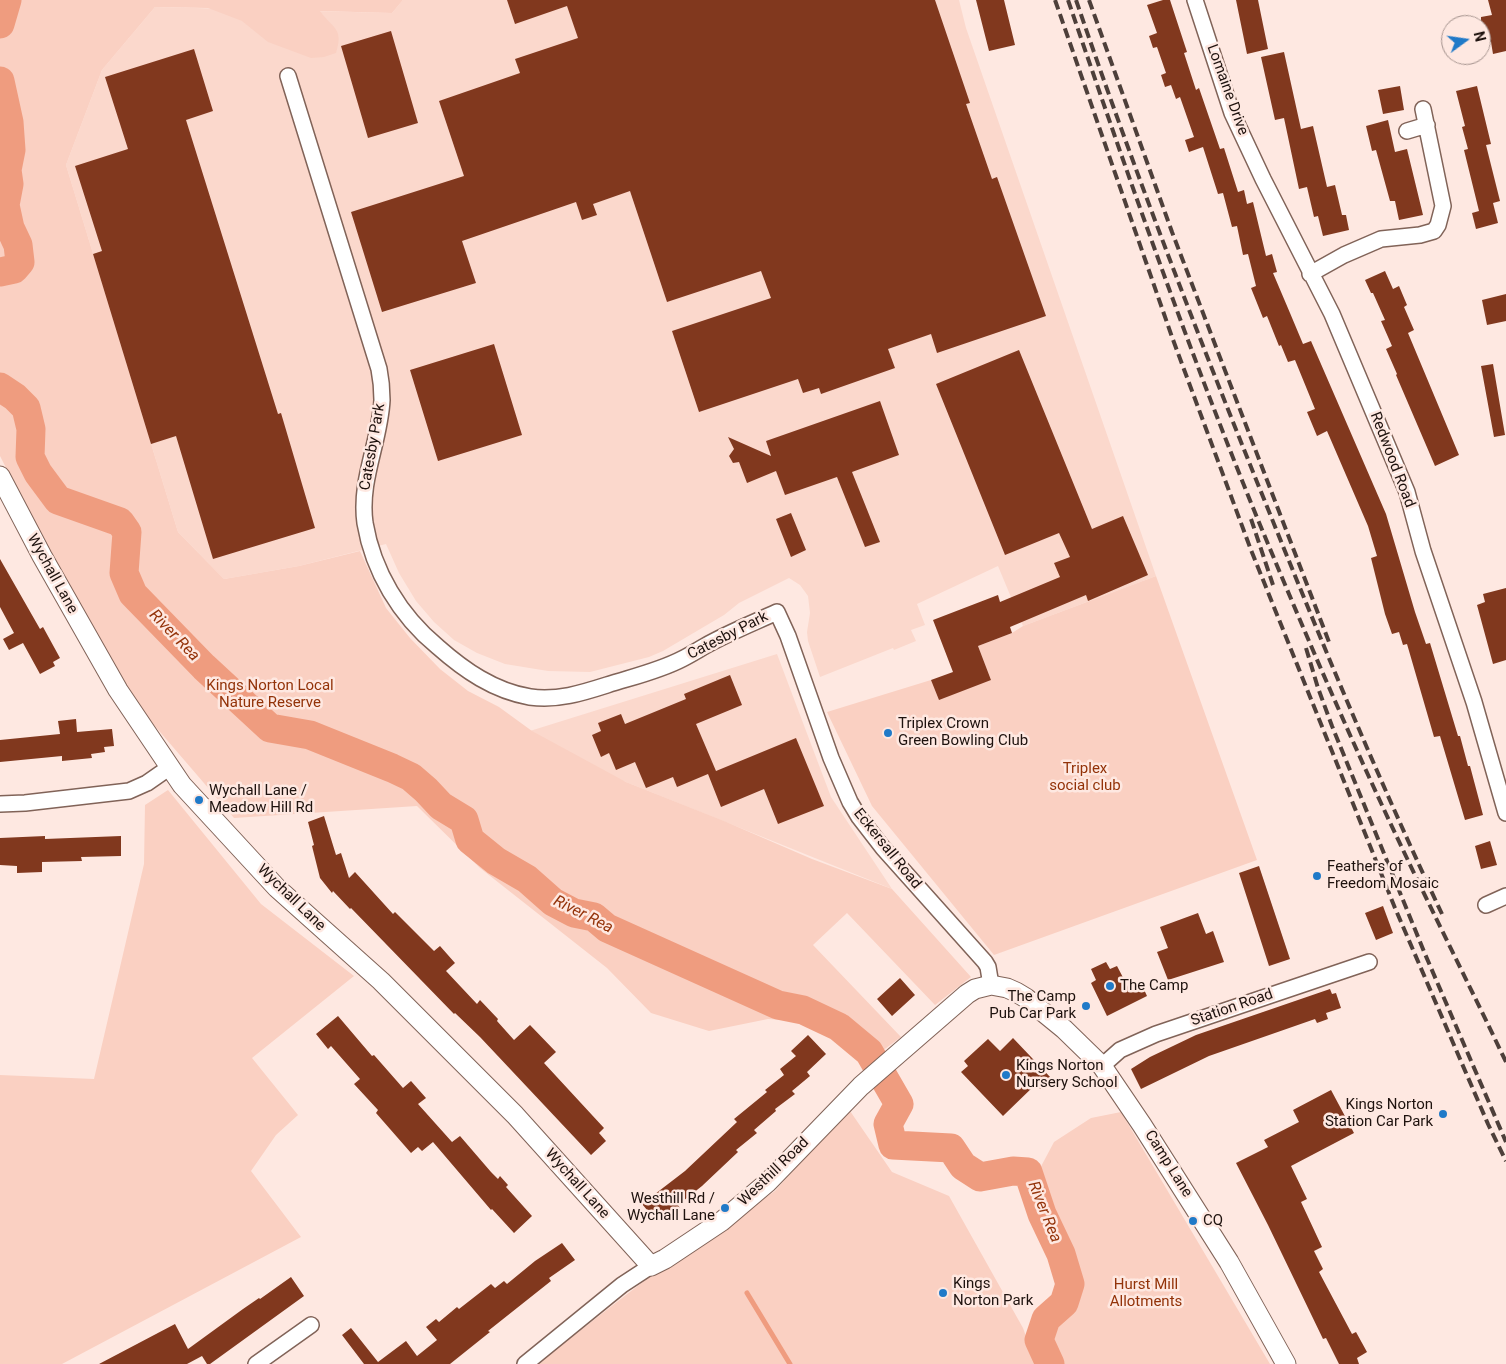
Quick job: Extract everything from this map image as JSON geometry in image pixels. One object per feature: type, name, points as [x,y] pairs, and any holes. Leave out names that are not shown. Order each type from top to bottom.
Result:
[{"type":"street","name":"Lomaine Drive","points":[[1195,0],[1232,113],[1263,178]]},
{"type":"street","name":"Catesby Park","points":[[288,76],[379,370],[382,389],[381,409],[364,492],[364,515],[368,536],[374,558],[388,588],[420,631],[456,663],[490,684],[503,690],[523,695],[556,698],[582,693],[671,664],[777,612]]},
{"type":"street","points":[[1310,274],[1344,255],[1381,239],[1420,235],[1434,230],[1438,225],[1443,206],[1423,109]]},
{"type":"street","points":[[1407,131],[1427,125]]},
{"type":"street","name":"Redwood Road","points":[[1263,178],[1310,274],[1332,314],[1407,492],[1423,550],[1474,702],[1506,813]]},
{"type":"street","name":"Wychall Lane","points":[[0,476],[42,556],[118,690],[182,785],[277,888],[380,981],[515,1115],[650,1266]]},
{"type":"street","name":"Eckersall Road","points":[[777,612],[788,636],[831,758],[850,802],[879,843],[988,967],[991,985]]},
{"type":"street","points":[[0,804],[25,803],[129,791],[147,783],[170,766]]},
{"type":"street","points":[[1486,905],[1506,896]]},
{"type":"street","name":"Station Road","points":[[1102,1066],[1120,1050],[1156,1034],[1369,962]]},
{"type":"street","name":"Camp Lane","points":[[991,985],[1007,988],[1026,998],[1064,1028],[1102,1066],[1229,1262],[1286,1364]]},
{"type":"street","name":"Westhill Road","points":[[525,1364],[622,1285],[722,1221],[768,1182],[861,1086],[967,994],[975,989],[991,985]]},
{"type":"street","points":[[256,1364],[311,1325]]},
{"type":"shaded area","points":[[403,0],[959,0],[966,28],[1156,576],[1023,626],[998,566],[917,604],[925,625],[911,630],[916,641],[894,650],[893,648],[820,677],[808,641],[807,632],[810,613],[808,596],[800,585],[789,578],[739,603],[724,615],[663,651],[649,657],[590,672],[548,671],[505,664],[477,653],[454,640],[434,622],[416,601],[399,573],[386,544],[299,566],[224,579],[178,532],[66,165],[102,70],[155,7],[392,13]]},
{"type":"shaded area","points":[[777,654],[831,797],[892,889],[626,782],[517,735]]},
{"type":"green space","name":"Kings Norton Local Nature Reserve","points":[[0,0],[403,0],[392,13],[320,11],[336,29],[339,38],[338,45],[336,53],[324,57],[311,58],[268,42],[242,21],[208,8],[155,7],[102,70],[66,165],[178,532],[224,579],[299,566],[360,551],[386,608],[410,638],[440,669],[468,691],[499,707],[532,731],[626,782],[812,859],[892,889],[971,977],[935,1005],[847,913],[813,945],[901,1037],[866,1063],[810,1022],[768,1019],[709,1031],[651,1013],[607,968],[480,868],[417,806],[234,818],[142,711],[47,549],[0,456]]},
{"type":"green space","name":"Triplex social club","points":[[1156,576],[1257,860],[994,955],[872,806],[827,712],[931,680],[991,680],[978,646],[1012,633],[1023,626]]},
{"type":"green space","points":[[168,790],[261,904],[354,976],[252,1058],[298,1115],[276,1135],[251,1171],[301,1237],[62,1364],[0,1364],[0,1075],[94,1079],[144,864],[145,805]]},
{"type":"green space","name":"Kings Norton Park","points":[[850,1111],[892,1172],[949,1196],[1023,1328],[1036,1364],[537,1364],[644,1281],[775,1191],[837,1121]]},
{"type":"green space","name":"Hurst Mill Allotments","points":[[1121,1112],[1270,1364],[1059,1364],[1049,1335],[1069,1308],[1075,1288],[1067,1251],[1048,1210],[1037,1194],[1037,1174],[1054,1142],[1091,1118]]},
{"type":"building","points":[[507,0],[935,0],[970,103],[966,104],[992,179],[997,177],[1046,316],[937,353],[931,334],[888,349],[895,368],[821,394],[819,388],[803,393],[798,379],[699,412],[672,331],[771,298],[761,271],[667,302],[630,191],[593,204],[597,215],[582,220],[576,202],[462,241],[476,283],[382,312],[351,212],[464,176],[439,101],[520,73],[515,59],[578,38],[567,6],[515,24]]},
{"type":"building","points":[[976,0],[1004,0],[1015,45],[989,51]]},
{"type":"building","points":[[1170,0],[1187,52],[1184,53],[1196,90],[1199,88],[1220,149],[1224,148],[1238,192],[1244,190],[1247,204],[1253,202],[1266,256],[1272,254],[1277,272],[1273,273],[1303,344],[1311,341],[1386,514],[1415,612],[1426,644],[1430,643],[1458,736],[1460,736],[1468,766],[1470,766],[1483,815],[1465,820],[1440,736],[1434,737],[1407,644],[1403,645],[1399,632],[1392,634],[1385,614],[1371,558],[1377,556],[1368,526],[1327,431],[1317,436],[1307,412],[1315,409],[1295,360],[1288,362],[1281,345],[1279,346],[1267,316],[1263,318],[1251,288],[1256,286],[1248,254],[1243,255],[1237,226],[1232,227],[1223,193],[1218,194],[1203,147],[1189,152],[1185,140],[1194,137],[1180,97],[1176,99],[1171,85],[1165,87],[1161,75],[1166,73],[1157,47],[1153,48],[1149,36],[1157,33],[1147,5]]},
{"type":"building","points":[[1236,0],[1258,0],[1268,49],[1247,54]]},
{"type":"building","points":[[1488,0],[1506,0],[1506,51],[1493,54],[1491,42],[1492,15]]},
{"type":"building","points":[[391,31],[418,123],[368,138],[341,46]]},
{"type":"building","points":[[194,49],[213,111],[186,120],[278,414],[281,413],[315,528],[213,559],[176,436],[151,444],[93,254],[102,251],[75,166],[128,149],[105,77]]},
{"type":"building","points":[[1284,52],[1301,129],[1313,126],[1327,187],[1335,185],[1342,215],[1346,215],[1349,230],[1323,236],[1318,216],[1314,217],[1307,187],[1299,189],[1284,118],[1275,120],[1261,57]]},
{"type":"building","points":[[1400,86],[1404,110],[1383,114],[1378,90]]},
{"type":"building","points":[[1477,86],[1491,144],[1486,145],[1500,201],[1493,203],[1498,223],[1476,229],[1472,213],[1479,211],[1464,150],[1468,149],[1462,127],[1465,126],[1456,91]]},
{"type":"building","points":[[1388,120],[1395,152],[1407,149],[1423,215],[1399,220],[1395,201],[1390,201],[1376,150],[1372,151],[1366,126]]},
{"type":"building","points":[[1385,271],[1393,289],[1399,286],[1407,305],[1404,307],[1414,330],[1408,333],[1459,455],[1435,466],[1386,349],[1392,346],[1381,321],[1385,320],[1365,280]]},
{"type":"building","points":[[1506,294],[1506,321],[1487,325],[1482,300]]},
{"type":"building","points":[[494,344],[522,435],[438,461],[410,370]]},
{"type":"building","points":[[1019,350],[1092,529],[1123,516],[1148,575],[1088,601],[1086,595],[1010,627],[1012,633],[978,646],[991,680],[939,700],[931,680],[953,672],[933,620],[998,595],[1000,602],[1060,577],[1054,563],[1070,557],[1059,533],[1005,555],[936,384]]},
{"type":"building","points":[[1493,364],[1505,435],[1494,437],[1481,366]]},
{"type":"building","points":[[880,401],[899,455],[852,472],[880,542],[865,547],[837,477],[785,495],[776,471],[747,483],[739,462],[733,463],[729,456],[734,449],[728,437],[771,456],[766,441]]},
{"type":"building","points":[[791,513],[806,550],[791,557],[776,519]]},
{"type":"building","points":[[0,559],[40,629],[43,627],[60,658],[53,662],[55,666],[40,674],[23,643],[9,650],[3,639],[14,633],[0,607]]},
{"type":"building","points":[[1506,588],[1506,660],[1493,664],[1477,605],[1485,602],[1483,594]]},
{"type":"building","points":[[730,675],[742,705],[696,724],[716,771],[796,738],[824,806],[778,824],[764,789],[721,807],[708,774],[677,787],[673,777],[646,788],[635,762],[616,770],[609,753],[601,757],[592,735],[601,731],[598,723],[621,714],[625,724],[686,699],[684,694]]},
{"type":"building","points":[[76,719],[77,732],[112,729],[114,746],[104,747],[105,752],[91,754],[92,758],[62,761],[62,756],[0,762],[0,740],[60,734],[58,721]]},
{"type":"building","points":[[324,816],[336,855],[341,853],[349,878],[355,872],[393,914],[395,912],[434,951],[440,946],[455,963],[446,971],[477,1004],[480,1000],[514,1040],[530,1025],[556,1052],[544,1063],[604,1128],[599,1133],[606,1141],[591,1155],[480,1037],[454,1014],[351,908],[333,891],[332,893],[320,878],[308,822]]},
{"type":"building","points":[[45,836],[45,839],[121,836],[121,856],[81,857],[82,861],[42,862],[42,872],[17,873],[17,866],[0,865],[0,838]]},
{"type":"building","points":[[1490,841],[1497,865],[1481,869],[1475,846]]},
{"type":"building","points":[[1259,866],[1290,959],[1269,966],[1239,873]]},
{"type":"building","points":[[1383,906],[1393,933],[1376,940],[1365,913]]},
{"type":"building","points":[[1198,913],[1206,934],[1213,931],[1224,962],[1168,980],[1157,952],[1168,948],[1160,927]]},
{"type":"building","name":"The Camp","points":[[1106,962],[1110,969],[1117,966],[1129,989],[1141,983],[1147,996],[1107,1016],[1091,983],[1096,980],[1091,969]]},
{"type":"building","points":[[900,978],[915,995],[892,1016],[877,999]]},
{"type":"building","points":[[1330,989],[1332,994],[1336,993],[1341,1008],[1326,1013],[1328,1019],[1317,1023],[1315,1019],[1209,1056],[1141,1089],[1131,1069],[1150,1057],[1196,1035]]},
{"type":"building","points":[[338,1016],[372,1056],[374,1055],[403,1088],[411,1081],[426,1098],[418,1104],[452,1142],[460,1136],[491,1172],[498,1179],[500,1176],[508,1185],[506,1187],[532,1216],[514,1233],[491,1210],[433,1142],[422,1151],[418,1147],[411,1153],[376,1113],[378,1110],[354,1084],[360,1079],[331,1046],[328,1049],[316,1034]]},
{"type":"building","points":[[808,1035],[826,1054],[807,1072],[810,1076],[792,1091],[795,1094],[775,1109],[776,1111],[754,1130],[757,1133],[736,1150],[738,1152],[702,1186],[678,1205],[680,1208],[665,1220],[659,1212],[653,1217],[642,1204],[685,1171],[737,1122],[734,1119],[767,1092],[765,1090],[784,1075],[780,1069],[796,1056],[791,1051]]},
{"type":"building","name":"Kings Norton Nursery School","points":[[1013,1038],[1051,1078],[1040,1089],[1036,1084],[1003,1116],[961,1072],[968,1066],[964,1061],[988,1039],[1000,1051]]},
{"type":"building","points":[[1331,1090],[1354,1133],[1291,1166],[1307,1199],[1301,1202],[1322,1247],[1314,1251],[1323,1269],[1319,1272],[1352,1334],[1356,1332],[1367,1352],[1357,1358],[1359,1364],[1339,1364],[1326,1338],[1323,1339],[1236,1163],[1268,1147],[1264,1140],[1299,1122],[1293,1110]]},
{"type":"building","points":[[562,1243],[575,1260],[549,1278],[551,1281],[450,1364],[364,1364],[342,1335],[351,1328],[378,1362],[406,1341],[417,1356],[437,1340],[426,1327],[436,1319],[439,1322],[491,1284],[495,1288],[504,1281],[507,1284],[535,1261]]},
{"type":"building","points":[[291,1277],[304,1296],[210,1364],[207,1364],[202,1356],[187,1364],[99,1364],[175,1324],[188,1349]]},
{"type":"waterway","points":[[0,24],[7,0]]},
{"type":"waterway","points":[[0,81],[9,122],[11,150],[7,170],[9,184],[5,205],[10,228],[18,245],[20,262],[14,269],[0,272]]},
{"type":"waterway","name":"River Rea","points":[[0,387],[15,397],[26,408],[31,429],[30,457],[38,473],[58,500],[120,522],[127,532],[124,573],[133,594],[204,667],[270,728],[310,735],[411,777],[441,806],[464,820],[470,840],[496,861],[527,879],[553,902],[574,913],[594,917],[607,928],[778,1005],[803,1010],[839,1027],[869,1052],[899,1104],[888,1124],[893,1145],[951,1148],[963,1166],[980,1177],[1013,1171],[1028,1172],[1042,1214],[1061,1254],[1070,1284],[1064,1303],[1046,1319],[1039,1340],[1050,1364]]},
{"type":"waterway","points":[[747,1293],[790,1364]]},
{"type":"railway","points":[[1055,0],[1172,337],[1251,550],[1395,908],[1488,1124],[1506,1161]]},
{"type":"railway","points":[[1068,0],[1182,323],[1256,515],[1313,651],[1373,786],[1506,1062]]},
{"type":"railway","points":[[1076,0],[1145,194],[1244,450],[1353,715],[1442,914]]},
{"type":"railway","points":[[1089,0],[1172,232],[1329,642]]},
{"type":"railway","points":[[1251,519],[1273,585]]},
{"type":"railway","points":[[1306,648],[1332,726],[1425,954],[1506,1142]]},
{"type":"place","name":"Triplex Crown Green Bowling Club","points":[[888,733]]},
{"type":"place","name":"Wychall Lane / Meadow Hill Rd","points":[[199,800]]},
{"type":"place","name":"Feathers of Freedom Mosaic","points":[[1317,876]]},
{"type":"place","name":"The Camp","points":[[1110,986]]},
{"type":"place","name":"The Camp Pub Car Park","points":[[1086,1006]]},
{"type":"place","name":"Kings Norton Nursery School","points":[[1006,1075]]},
{"type":"place","name":"Kings Norton Station Car Park","points":[[1443,1114]]},
{"type":"place","name":"Westhill Rd / Wychall Lane","points":[[725,1208]]},
{"type":"place","name":"CQ","points":[[1193,1221]]},
{"type":"place","name":"Kings Norton Park","points":[[943,1293]]}]
